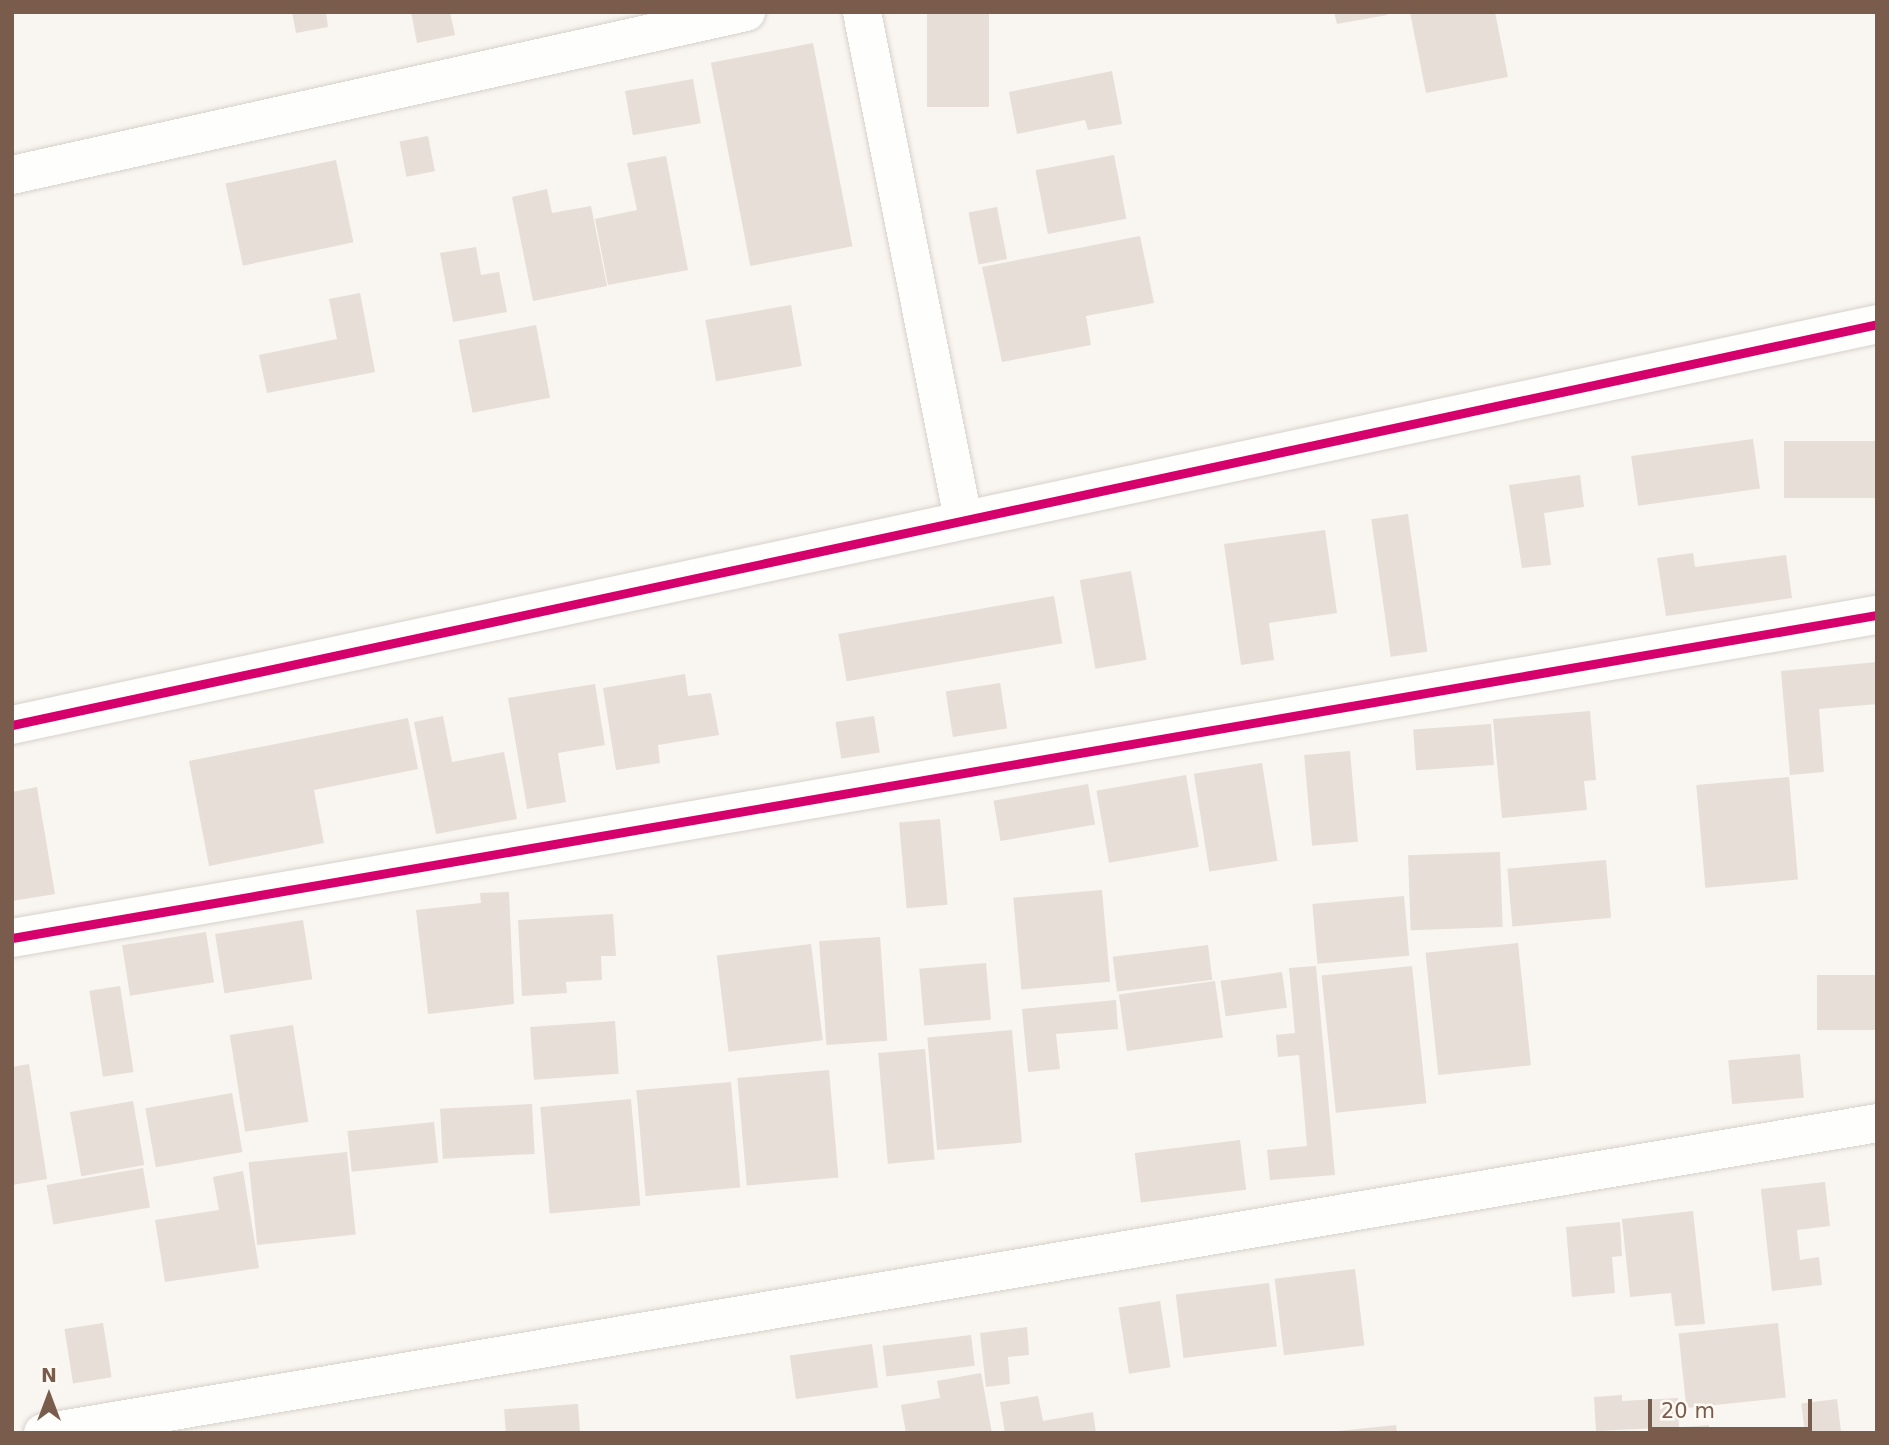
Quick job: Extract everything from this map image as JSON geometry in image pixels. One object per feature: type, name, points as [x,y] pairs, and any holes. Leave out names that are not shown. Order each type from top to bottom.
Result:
[{"type":"street","points":[[12,175],[746,12]]},
{"type":"street","points":[[862,12],[963,519]]},
{"type":"street","points":[[12,725],[1877,324]]},
{"type":"street","points":[[12,938],[1877,615]]},
{"type":"street","points":[[43,1433],[1877,1124]]},
{"type":"building","points":[[292,12],[326,12],[328,27],[296,33]]},
{"type":"building","points":[[411,12],[450,12],[455,35],[417,43]]},
{"type":"building","points":[[927,12],[989,12],[989,107],[927,107]]},
{"type":"building","points":[[1334,12],[1386,12],[1387,15],[1337,24]]},
{"type":"building","points":[[1410,12],[1495,12],[1508,77],[1426,93]]},
{"type":"building","points":[[813,43],[852,246],[750,266],[711,63]]},
{"type":"building","points":[[1112,71],[1122,124],[1088,130],[1085,120],[1017,134],[1009,92]]},
{"type":"building","points":[[693,79],[701,123],[633,135],[625,91]]},
{"type":"building","points":[[428,136],[435,171],[406,177],[400,142]]},
{"type":"building","points":[[1114,155],[1126,219],[1048,234],[1035,170]]},
{"type":"building","points":[[666,156],[688,270],[608,285],[595,219],[637,210],[627,163]]},
{"type":"building","points":[[336,160],[353,242],[243,266],[225,183]]},
{"type":"building","points":[[547,189],[552,213],[591,206],[607,286],[533,301],[512,197]]},
{"type":"building","points":[[997,207],[1007,259],[979,265],[969,213]]},
{"type":"building","points":[[1140,236],[1154,303],[1086,316],[1091,345],[1002,362],[982,267]]},
{"type":"building","points":[[476,247],[481,275],[499,272],[507,312],[453,322],[440,253]]},
{"type":"building","points":[[360,293],[375,372],[267,393],[259,355],[337,339],[329,299]]},
{"type":"building","points":[[791,305],[802,366],[716,381],[705,320]]},
{"type":"building","points":[[536,325],[550,398],[473,413],[458,340]]},
{"type":"building","points":[[1753,439],[1760,489],[1638,506],[1631,456]]},
{"type":"building","points":[[1784,441],[1877,441],[1877,498],[1784,498]]},
{"type":"building","points":[[1580,475],[1584,507],[1544,513],[1551,565],[1522,568],[1509,485]]},
{"type":"building","points":[[1408,514],[1427,652],[1391,657],[1371,519]]},
{"type":"building","points":[[1325,530],[1337,613],[1269,623],[1274,660],[1241,665],[1224,544]]},
{"type":"building","points":[[1693,553],[1695,567],[1786,555],[1792,598],[1666,616],[1657,558]]},
{"type":"building","points":[[1131,571],[1147,660],[1095,669],[1080,580]]},
{"type":"building","points":[[1054,596],[1062,643],[847,681],[838,634]]},
{"type":"building","points":[[1877,662],[1877,704],[1819,709],[1824,772],[1790,775],[1781,671]]},
{"type":"building","points":[[685,674],[688,696],[711,693],[719,735],[658,745],[660,763],[616,770],[603,688]]},
{"type":"building","points":[[1000,683],[1007,728],[953,737],[946,692]]},
{"type":"building","points":[[595,684],[605,745],[558,753],[566,802],[527,809],[508,698]]},
{"type":"building","points":[[1590,711],[1596,780],[1584,781],[1587,810],[1502,818],[1493,719]]},
{"type":"building","points":[[443,716],[452,762],[504,752],[517,819],[436,834],[414,722]]},
{"type":"building","points":[[874,716],[880,753],[841,759],[835,722]]},
{"type":"building","points":[[408,718],[418,769],[314,790],[324,843],[209,866],[189,761]]},
{"type":"building","points":[[1491,724],[1494,765],[1416,770],[1413,729]]},
{"type":"building","points":[[1350,751],[1358,842],[1312,846],[1304,755]]},
{"type":"building","points":[[1262,763],[1277,861],[1209,872],[1194,774]]},
{"type":"building","points":[[1186,775],[1199,847],[1109,863],[1096,791]]},
{"type":"building","points":[[1789,777],[1798,880],[1705,888],[1696,785]]},
{"type":"building","points":[[1088,784],[1095,824],[1001,841],[993,801]]},
{"type":"building","points":[[37,787],[55,894],[12,901],[12,792]]},
{"type":"building","points":[[940,819],[947,905],[907,908],[899,823]]},
{"type":"building","points":[[1500,852],[1503,927],[1411,930],[1408,855]]},
{"type":"building","points":[[1606,860],[1611,918],[1512,926],[1507,869]]},
{"type":"building","points":[[1102,890],[1110,982],[1021,989],[1013,898]]},
{"type":"building","points":[[509,892],[514,1004],[428,1014],[416,910],[481,903],[480,893]]},
{"type":"building","points":[[1404,896],[1409,956],[1318,964],[1312,904]]},
{"type":"building","points":[[613,914],[616,956],[601,956],[602,980],[566,982],[567,993],[522,996],[518,920]]},
{"type":"building","points":[[303,920],[312,979],[224,993],[215,934]]},
{"type":"building","points":[[206,932],[214,982],[130,996],[122,945]]},
{"type":"building","points":[[880,937],[887,1041],[826,1045],[819,941]]},
{"type":"building","points":[[1518,943],[1531,1065],[1438,1075],[1426,953]]},
{"type":"building","points":[[811,944],[823,1040],[729,1052],[717,956]]},
{"type":"building","points":[[1208,945],[1212,980],[1117,991],[1113,957]]},
{"type":"building","points":[[986,963],[991,1020],[924,1026],[919,969]]},
{"type":"building","points":[[1316,966],[1335,1175],[1270,1180],[1267,1150],[1307,1146],[1299,1055],[1278,1057],[1276,1035],[1295,1033],[1289,968]]},
{"type":"building","points":[[1412,966],[1426,1103],[1336,1113],[1321,976]]},
{"type":"building","points":[[1282,972],[1287,1008],[1226,1016],[1221,981]]},
{"type":"building","points":[[1817,975],[1877,975],[1877,1030],[1817,1030]]},
{"type":"building","points":[[1215,981],[1223,1037],[1127,1051],[1119,994]]},
{"type":"building","points":[[120,986],[134,1072],[103,1077],[89,991]]},
{"type":"building","points":[[1116,1000],[1118,1029],[1056,1034],[1060,1069],[1028,1072],[1022,1009]]},
{"type":"building","points":[[615,1021],[619,1074],[534,1080],[530,1027]]},
{"type":"building","points":[[293,1025],[308,1122],[245,1132],[230,1035]]},
{"type":"building","points":[[1012,1030],[1022,1143],[937,1150],[927,1037]]},
{"type":"building","points":[[925,1049],[935,1160],[888,1164],[878,1053]]},
{"type":"building","points":[[1800,1054],[1804,1098],[1732,1104],[1728,1060]]},
{"type":"building","points":[[29,1064],[47,1179],[12,1185],[12,1067]]},
{"type":"building","points":[[829,1070],[838,1178],[747,1186],[737,1078]]},
{"type":"building","points":[[731,1082],[740,1188],[646,1196],[636,1090]]},
{"type":"building","points":[[232,1093],[242,1152],[156,1167],[145,1108]]},
{"type":"building","points":[[631,1099],[640,1206],[550,1214],[540,1107]]},
{"type":"building","points":[[133,1101],[144,1165],[81,1176],[70,1112]]},
{"type":"building","points":[[532,1104],[535,1154],[443,1159],[440,1109]]},
{"type":"building","points":[[434,1122],[438,1163],[352,1172],[347,1131]]},
{"type":"building","points":[[1240,1140],[1246,1190],[1141,1203],[1135,1153]]},
{"type":"building","points":[[347,1152],[356,1235],[257,1245],[249,1162]]},
{"type":"building","points":[[143,1168],[150,1207],[53,1224],[46,1185]]},
{"type":"building","points":[[243,1171],[259,1268],[165,1282],[155,1220],[219,1210],[213,1177]]},
{"type":"building","points":[[1825,1182],[1830,1226],[1797,1230],[1800,1260],[1819,1257],[1822,1285],[1772,1291],[1761,1189]]},
{"type":"building","points":[[1693,1211],[1705,1324],[1675,1326],[1671,1293],[1630,1297],[1622,1219]]},
{"type":"building","points":[[1620,1222],[1622,1256],[1612,1257],[1615,1293],[1572,1297],[1566,1227]]},
{"type":"building","points":[[1355,1269],[1364,1345],[1284,1355],[1275,1279]]},
{"type":"building","points":[[1269,1283],[1277,1347],[1184,1358],[1176,1294]]},
{"type":"building","points":[[1160,1301],[1170,1367],[1129,1374],[1119,1308]]},
{"type":"building","points":[[103,1323],[112,1377],[73,1383],[64,1329]]},
{"type":"building","points":[[1778,1323],[1786,1398],[1686,1408],[1679,1333]]},
{"type":"building","points":[[1027,1327],[1029,1355],[1008,1357],[1010,1384],[986,1387],[980,1333]]},
{"type":"building","points":[[971,1335],[975,1366],[886,1377],[883,1346]]},
{"type":"building","points":[[872,1344],[878,1388],[796,1399],[790,1356]]},
{"type":"building","points":[[981,1373],[992,1433],[906,1433],[901,1405],[940,1398],[937,1381]]},
{"type":"building","points":[[1622,1395],[1622,1401],[1678,1398],[1679,1427],[1596,1431],[1594,1397]]},
{"type":"building","points":[[1038,1396],[1043,1421],[1093,1412],[1096,1433],[1005,1433],[1000,1402]]},
{"type":"building","points":[[1837,1399],[1841,1433],[1805,1433],[1801,1403]]},
{"type":"building","points":[[578,1404],[580,1433],[506,1433],[504,1409]]},
{"type":"building","points":[[1396,1425],[1397,1433],[1339,1433],[1339,1431]]},
{"type":"building","points":[[1709,1425],[1709,1433],[1683,1433],[1682,1427]]},
{"type":"cycle path","points":[[12,725],[1877,324]]},
{"type":"cycle path","points":[[12,938],[1877,615]]}]
